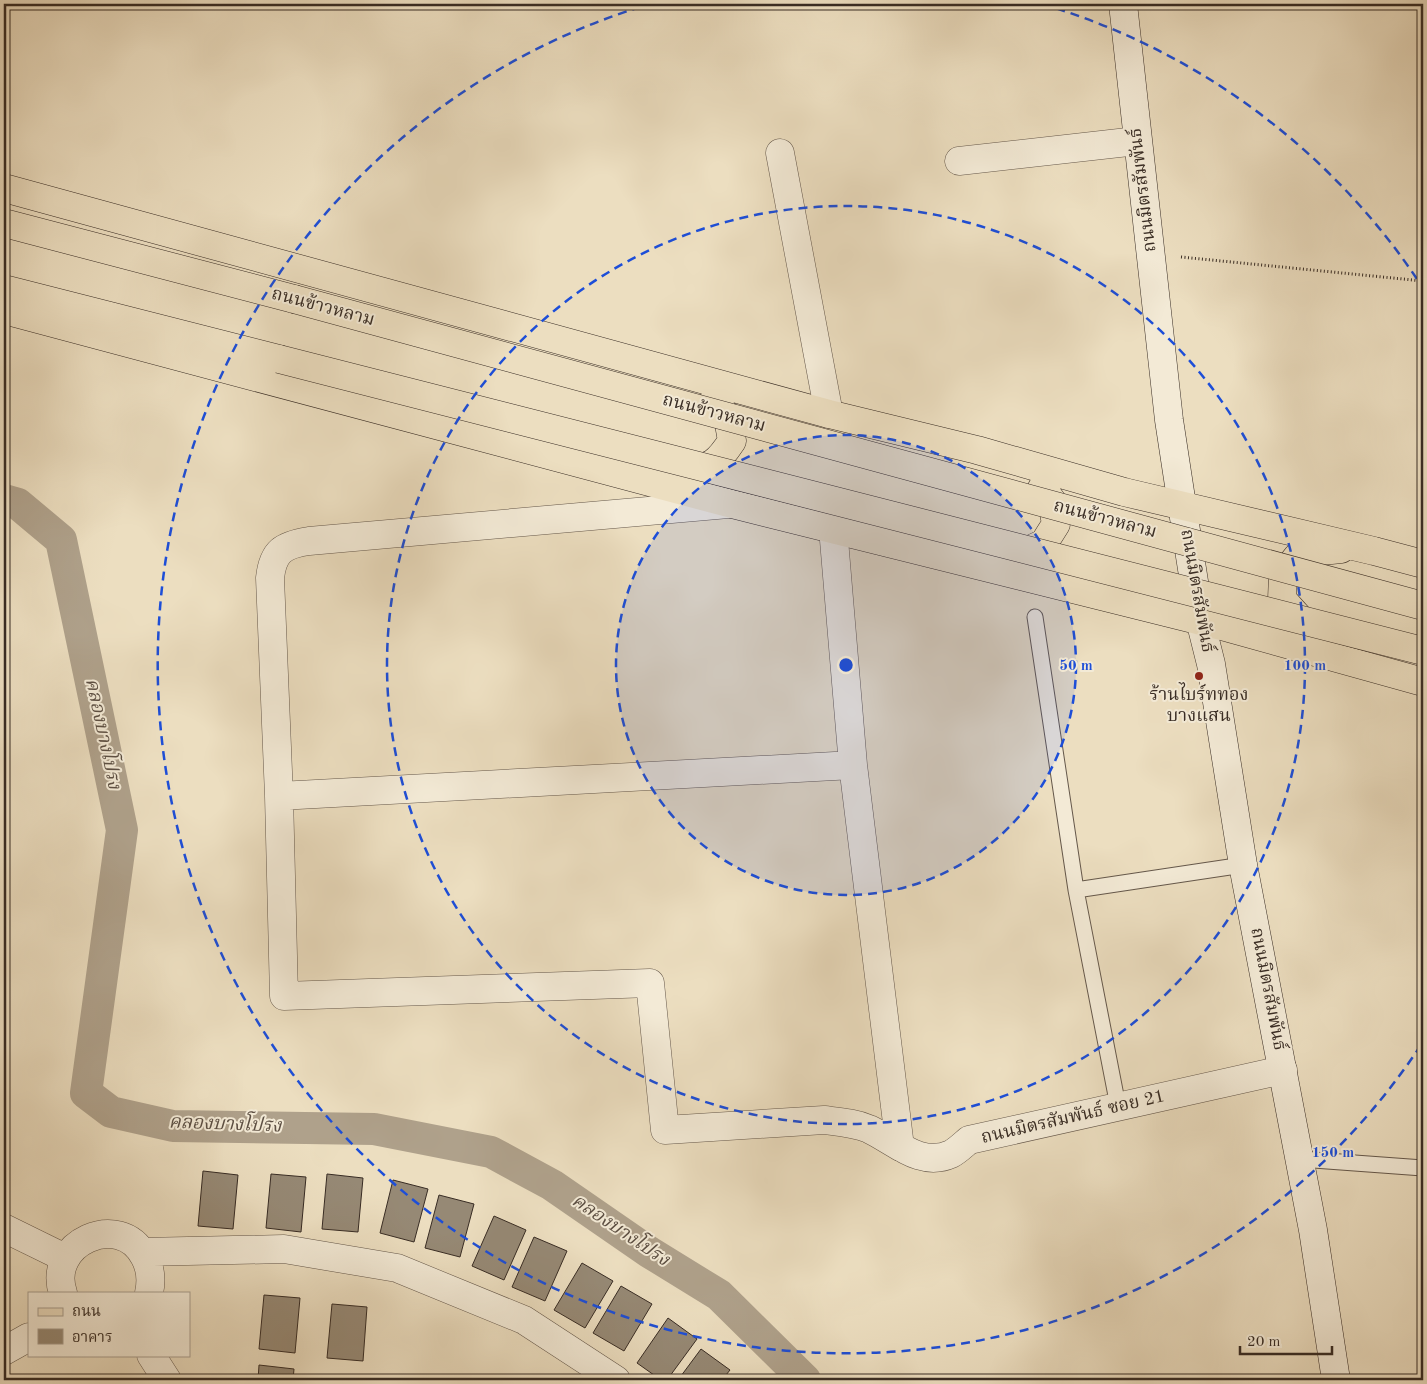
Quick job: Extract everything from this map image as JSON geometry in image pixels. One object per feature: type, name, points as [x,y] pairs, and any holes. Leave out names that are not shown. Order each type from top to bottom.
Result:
[{"type":"main road","points":[[4,188],[830,414],[976,450],[1124,492],[1423,564]]},
{"type":"main road","name":"ถนนข้าวหลาม","points":[[4,223],[294,299],[1423,606]]},
{"type":"main road","points":[[4,289],[1423,651]]},
{"type":"main road","points":[[4,310],[614,471],[732,504],[1200,620],[1423,682]]},
{"type":"main road","points":[[614,471],[667,473],[700,470],[720,460],[732,441],[728,418],[713,399],[690,384],[642,362]]},
{"type":"main road","points":[[933,554],[991,559],[1025,552],[1044,543],[1056,524],[1052,500],[1037,482],[1011,465],[976,450]]},
{"type":"main road","points":[[1354,662],[1315,635],[1282,599],[1282,576],[1297,557],[1311,552],[1331,549],[1374,551]]},
{"type":"street","name":"ถนนมิตรสัมพันธ์","points":[[1123,4],[1169,420],[1182,506],[1200,620],[1211,664],[1244,865],[1313,1230],[1336,1380]]},
{"type":"street","points":[[959,161],[1137,141]]},
{"type":"street","points":[[780,153],[830,414]]},
{"type":"street","points":[[732,504],[309,541],[292,544],[280,550],[272,563],[270,578],[280,796],[853,765]]},
{"type":"street","points":[[834,528],[853,765],[900,1147]]},
{"type":"street","name":"ถนนมิตรสัมพันธ์ ซอย 21","points":[[280,796],[284,996],[650,983],[665,1130],[824,1120],[851,1123],[864,1127],[919,1156],[937,1159],[952,1154],[969,1140],[1283,1070]]},
{"type":"street","points":[[4,1228],[65,1258]]},
{"type":"street","points":[[64,1292],[61,1286],[61,1272],[65,1258],[85,1238],[101,1234],[117,1235],[132,1240],[142,1252],[150,1266],[152,1281],[149,1292]]},
{"type":"street","points":[[142,1252],[284,1249],[397,1268],[524,1320],[616,1380]]},
{"type":"street","points":[[4,1351],[28,1338]]},
{"type":"street","points":[[152,1356],[167,1380]]},
{"type":"lane","points":[[1035,617],[1076,890],[1118,1106]]},
{"type":"lane","points":[[1076,890],[1244,865]]},
{"type":"lane","points":[[1300,1159],[1423,1168]]},
{"type":"path","points":[[1150,254],[1423,282]]},
{"type":"building","points":[[203,1171],[238,1175],[233,1229],[198,1226]]},
{"type":"building","points":[[271,1174],[306,1177],[301,1232],[266,1228]]},
{"type":"building","points":[[327,1174],[363,1178],[358,1232],[322,1229]]},
{"type":"building","points":[[393,1180],[428,1189],[414,1242],[380,1233]]},
{"type":"building","points":[[439,1195],[474,1204],[460,1257],[425,1248]]},
{"type":"building","points":[[494,1216],[526,1230],[504,1280],[472,1266]]},
{"type":"building","points":[[534,1237],[567,1251],[545,1301],[512,1287]]},
{"type":"building","points":[[582,1263],[613,1281],[585,1328],[554,1310]]},
{"type":"building","points":[[621,1286],[652,1304],[624,1351],[593,1333]]},
{"type":"building","points":[[264,1295],[300,1298],[295,1353],[259,1349]]},
{"type":"building","points":[[332,1304],[367,1307],[363,1361],[327,1358]]},
{"type":"building","points":[[668,1318],[697,1339],[667,1380],[661,1380],[637,1363]]},
{"type":"building","points":[[701,1349],[730,1370],[722,1380],[678,1380]]},
{"type":"building","points":[[259,1365],[294,1369],[293,1380],[258,1380]]},
{"type":"building","points":[[324,1375],[359,1379],[359,1380],[323,1380]]},
{"type":"waterway","name":"คลองบางโปรง","points":[[4,500],[18,504],[61,540],[122,830],[86,1093],[111,1112],[173,1126],[374,1129],[491,1152],[552,1185],[649,1252],[719,1295],[805,1380]]},
{"type":"place","name":"ร้านไบร์ททอง บางแสน","points":[[1199,676]]}]
